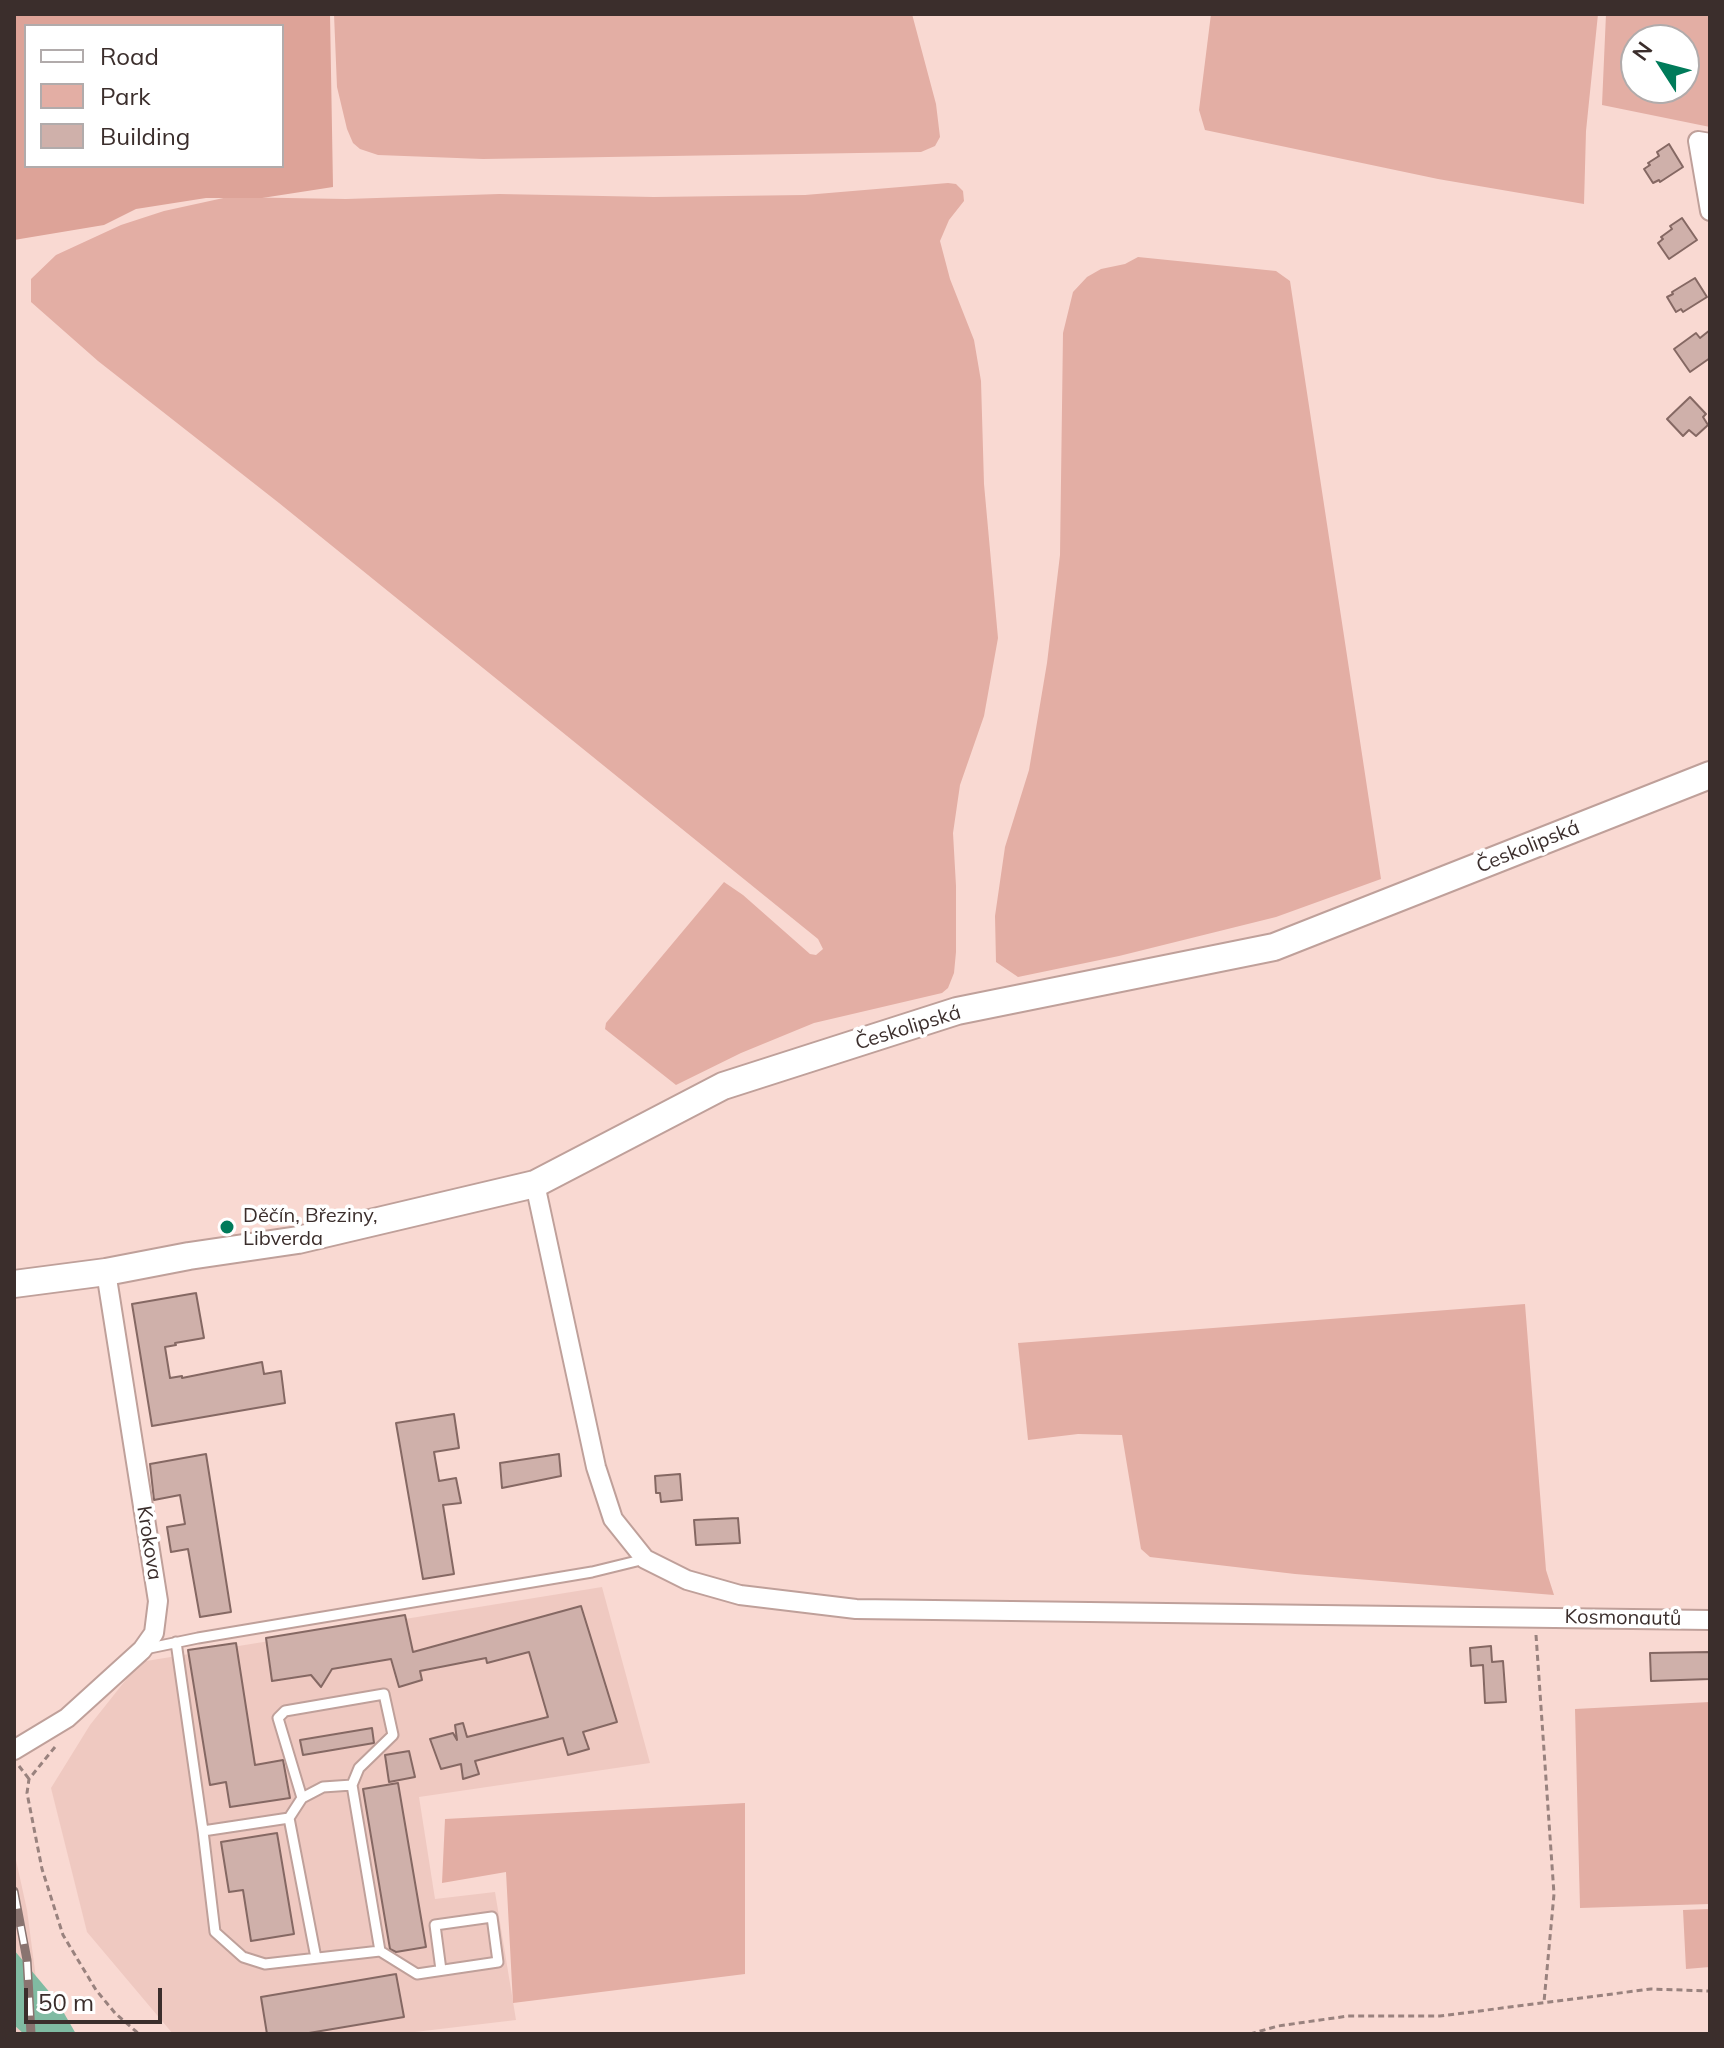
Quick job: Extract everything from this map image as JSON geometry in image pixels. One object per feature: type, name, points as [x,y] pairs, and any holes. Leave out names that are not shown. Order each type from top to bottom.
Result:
[{"type":"main road","name":"Českolipská","points":[[14,1284],[298,1240],[535,1184],[723,1086],[957,1011],[1274,947],[1710,775]]},
{"type":"street","points":[[1710,143],[1698,141],[1710,211]]},
{"type":"street","points":[[535,1184],[596,1467],[613,1519],[645,1559]]},
{"type":"street","name":"Krokova","points":[[14,1750],[67,1718],[142,1650],[154,1633],[158,1601],[106,1272]]},
{"type":"street","name":"Kosmonautů","points":[[645,1559],[687,1580],[740,1595],[856,1609],[1710,1620]]},
{"type":"lane","points":[[142,1650],[592,1572],[645,1559]]},
{"type":"lane","points":[[176,1642],[215,1932],[243,1957],[265,1964],[380,1951],[417,1974],[498,1962],[492,1917],[435,1925],[441,1970]]},
{"type":"lane","points":[[302,1798],[278,1718],[285,1711],[384,1694],[393,1735],[359,1768],[352,1785],[380,1951]]},
{"type":"lane","points":[[316,1958],[289,1818],[302,1798],[323,1787],[352,1785]]},
{"type":"lane","points":[[203,1831],[289,1818]]},
{"type":"path","points":[[1535,1617],[1554,1894],[1544,2002]]},
{"type":"path","points":[[67,1718],[52,1752],[29,1779],[27,1793],[42,1869],[63,1935],[96,1990],[115,2013],[139,2034]]},
{"type":"path","points":[[14,1759],[29,1779]]},
{"type":"path","points":[[1250,2034],[1278,2026],[1348,2016],[1440,2016],[1651,1989],[1710,1991]]},
{"type":"shaded area","points":[[14,14],[330,14],[333,187],[262,198],[206,198],[136,209],[104,225],[14,240]]},
{"type":"shaded area","points":[[602,1587],[650,1763],[419,1797],[435,1899],[495,1892],[516,2020],[398,2034],[173,2034],[87,1932],[51,1788],[90,1725],[140,1662]]},
{"type":"shaded area","points":[[14,1851],[27,1910],[37,1986],[38,2034],[14,2034]]},
{"type":"shaded area","points":[[14,1950],[57,2001],[76,2034],[24,2034],[14,2025]]},
{"type":"green space","points":[[334,14],[912,14],[936,104],[940,137],[935,146],[921,152],[483,159],[378,155],[360,149],[353,143],[347,129],[337,87]]},
{"type":"green space","points":[[1211,14],[1598,14],[1586,131],[1584,204],[1438,179],[1205,130],[1199,110]]},
{"type":"green space","points":[[1606,14],[1710,14],[1710,127],[1602,105]]},
{"type":"green space","points":[[956,184],[963,191],[964,201],[949,220],[940,241],[950,279],[974,340],[981,381],[984,484],[998,638],[984,716],[960,785],[953,833],[956,886],[954,973],[948,988],[942,993],[814,1023],[741,1053],[676,1085],[605,1029],[606,1023],[724,882],[810,954],[816,955],[823,949],[818,939],[279,503],[98,361],[31,302],[31,279],[56,255],[121,225],[164,211],[228,197],[346,199],[499,194],[654,197],[805,195]]},
{"type":"green space","points":[[1138,257],[1276,271],[1290,281],[1381,879],[1276,917],[1119,956],[1018,977],[996,962],[995,916],[1005,847],[1029,770],[1047,663],[1060,555],[1063,333],[1073,292],[1087,277]]},
{"type":"green space","points":[[1525,1304],[1546,1570],[1554,1595],[1295,1574],[1150,1557],[1141,1549],[1122,1435],[1078,1434],[1028,1440],[1018,1343]]},
{"type":"green space","points":[[1710,1702],[1710,1904],[1580,1908],[1575,1709]]},
{"type":"green space","points":[[745,1803],[745,1974],[513,2003],[506,1872],[442,1883],[445,1819]]},
{"type":"green space","points":[[1710,1909],[1710,1967],[1686,1969],[1683,1910]]},
{"type":"building","points":[[1669,144],[1683,167],[1660,182],[1653,183],[1644,169],[1659,156],[1657,152]]},
{"type":"building","points":[[1682,218],[1697,240],[1669,259],[1658,243],[1672,229],[1670,226]]},
{"type":"building","points":[[1695,278],[1707,297],[1683,312],[1681,309],[1676,312],[1667,297]]},
{"type":"building","points":[[1710,330],[1710,358],[1690,372],[1674,349],[1696,333],[1700,338]]},
{"type":"building","points":[[1690,397],[1706,414],[1703,417],[1708,425],[1696,436],[1689,430],[1683,436],[1667,419]]},
{"type":"building","points":[[196,1293],[204,1338],[165,1347],[170,1378],[262,1362],[264,1374],[281,1371],[285,1403],[152,1426],[132,1304]]},
{"type":"building","points":[[454,1414],[459,1448],[434,1452],[439,1481],[456,1478],[461,1503],[443,1505],[454,1574],[423,1579],[396,1423]]},
{"type":"building","points":[[206,1454],[231,1612],[200,1617],[188,1549],[171,1552],[167,1527],[185,1524],[180,1495],[154,1500],[150,1464]]},
{"type":"building","points":[[559,1454],[561,1476],[502,1488],[500,1463]]},
{"type":"building","points":[[680,1474],[682,1500],[661,1502],[660,1493],[656,1493],[655,1476]]},
{"type":"building","points":[[738,1518],[740,1543],[696,1545],[694,1520]]},
{"type":"building","points":[[581,1606],[617,1722],[583,1732],[589,1749],[568,1755],[563,1738],[475,1761],[479,1774],[463,1779],[461,1764],[441,1769],[430,1739],[453,1733],[457,1740],[455,1725],[463,1723],[467,1737],[548,1717],[529,1652],[487,1663],[486,1658],[420,1671],[422,1680],[399,1687],[391,1659],[332,1669],[321,1687],[311,1675],[272,1681],[266,1638],[405,1615],[413,1652]]},
{"type":"building","points":[[236,1643],[255,1765],[283,1760],[290,1798],[230,1807],[226,1782],[210,1785],[188,1650]]},
{"type":"building","points":[[1491,1646],[1492,1662],[1503,1661],[1506,1702],[1485,1703],[1483,1665],[1471,1666],[1470,1648]]},
{"type":"building","points":[[1710,1652],[1710,1679],[1651,1681],[1650,1653]]},
{"type":"building","points":[[372,1728],[374,1743],[303,1755],[300,1740]]},
{"type":"building","points":[[409,1751],[415,1777],[389,1782],[385,1755]]},
{"type":"building","points":[[398,1783],[426,1947],[396,1952],[390,1949],[363,1789]]},
{"type":"building","points":[[277,1833],[294,1934],[251,1941],[243,1890],[229,1892],[221,1842]]},
{"type":"building","points":[[396,1974],[404,2017],[303,2034],[267,2034],[261,1997]]},
{"type":"railway","points":[[14,1891],[27,1960],[31,2034]]},
{"type":"place","name":"Děčín, Březiny, Libverda","points":[[227,1227]]}]
